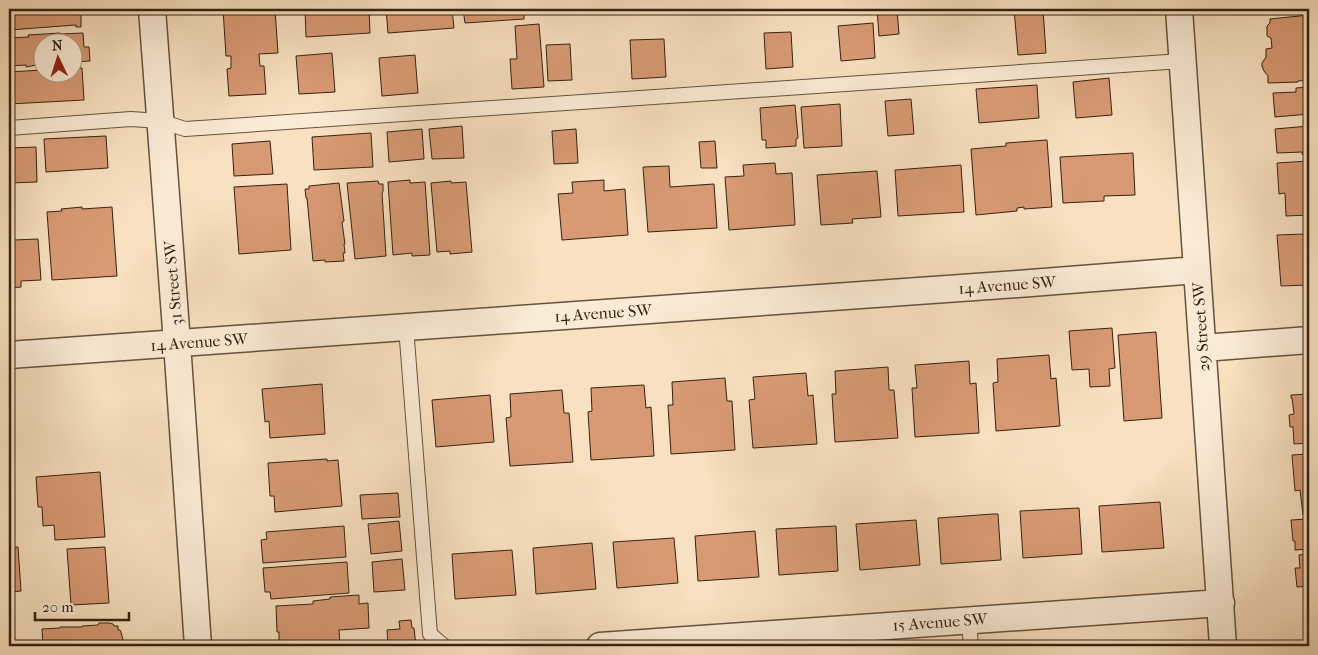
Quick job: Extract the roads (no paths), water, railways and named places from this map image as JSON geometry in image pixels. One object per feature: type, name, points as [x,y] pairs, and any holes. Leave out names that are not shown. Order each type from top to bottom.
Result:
[{"type":"street","name":"31 Street SW","points":[[152,9],[178,343],[198,646]]},
{"type":"street","name":"29 Street SW","points":[[1179,9],[1223,646]]},
{"type":"street","name":"14 Avenue SW","points":[[9,355],[1197,270]]},
{"type":"street","points":[[1203,348],[1309,340]]},
{"type":"street","name":"15 Avenue SW","points":[[600,646],[1221,603]]},
{"type":"lane","points":[[9,128],[131,119],[160,121],[185,129],[1182,61]]},
{"type":"lane","points":[[406,327],[430,634],[444,646]]},
{"type":"lane","points":[[969,620],[971,646]]}]
